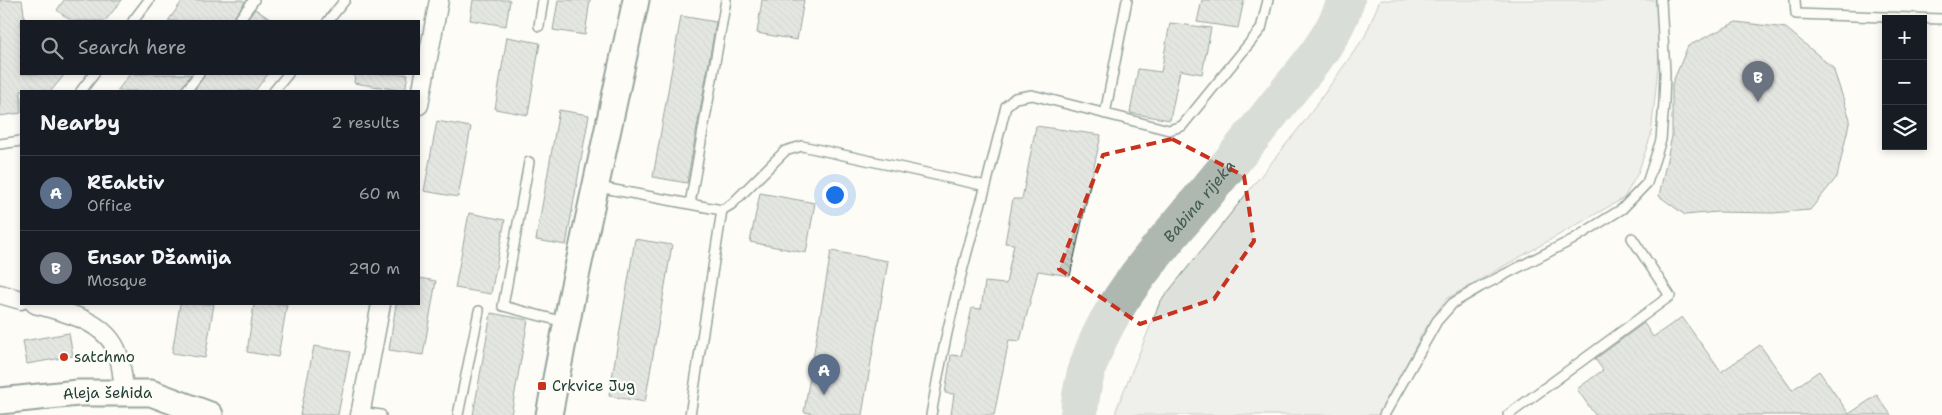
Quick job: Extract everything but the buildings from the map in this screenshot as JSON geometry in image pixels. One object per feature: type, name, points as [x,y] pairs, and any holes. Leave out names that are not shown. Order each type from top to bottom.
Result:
[{"type":"main road","points":[[549,415],[595,186],[636,0]]},
{"type":"main road","name":"Aleja šehida","points":[[0,401],[78,393],[151,393],[210,415]]},
{"type":"street","points":[[420,100],[439,0]]},
{"type":"street","points":[[0,294],[20,300]]},
{"type":"street","points":[[38,305],[91,323],[112,341],[118,353],[122,369],[124,393]]},
{"type":"street","points":[[360,413],[381,305]]},
{"type":"lane","points":[[134,20],[149,0]]},
{"type":"lane","points":[[239,20],[254,0]]},
{"type":"lane","points":[[329,20],[345,0]]},
{"type":"lane","points":[[539,26],[543,0]]},
{"type":"lane","points":[[690,204],[726,0]]},
{"type":"lane","points":[[1105,114],[1127,0]]},
{"type":"lane","points":[[930,415],[940,360],[1006,106],[1015,98],[1032,95],[1169,130],[1182,126],[1261,29],[1268,0]]},
{"type":"lane","points":[[1384,415],[1437,321],[1453,303],[1480,287],[1572,240],[1622,209],[1646,183],[1661,140],[1664,102],[1665,73],[1660,0]]},
{"type":"lane","points":[[1795,0],[1796,14],[1942,19]]},
{"type":"lane","points":[[82,90],[93,75]]},
{"type":"lane","points":[[187,90],[198,75]]},
{"type":"lane","points":[[275,90],[287,75]]},
{"type":"lane","points":[[0,144],[20,141]]},
{"type":"lane","points":[[595,186],[722,210],[732,204],[785,151],[802,146],[986,186]]},
{"type":"lane","points":[[529,162],[503,306],[567,323]]},
{"type":"lane","points":[[690,415],[722,210]]},
{"type":"lane","points":[[1508,415],[1670,296],[1632,238]]},
{"type":"lane","points":[[458,415],[479,311]]},
{"type":"lane","points":[[360,413],[382,415]]},
{"type":"highlighted area","points":[[1172,139],[1244,176],[1254,241],[1214,299],[1140,324],[1059,269],[1103,155]]},
{"type":"shaded area","points":[[1380,0],[1656,0],[1660,48],[1651,135],[1638,173],[1624,198],[1446,299],[1422,334],[1381,415],[1116,415],[1116,410],[1160,302],[1307,118],[1365,36]]},
{"type":"waterway","name":"Babina rijeka","points":[[1079,415],[1083,384],[1092,354],[1105,326],[1121,299],[1159,249],[1312,62],[1328,39],[1346,0]]},
{"type":"place","name":"Ensar Džamija","points":[[1758,102]]},
{"type":"place","name":"satchmo","points":[[64,357]]},
{"type":"place","name":"Crkvice Jug","points":[[542,386]]},
{"type":"place","name":"REaktiv","points":[[824,395]]}]
